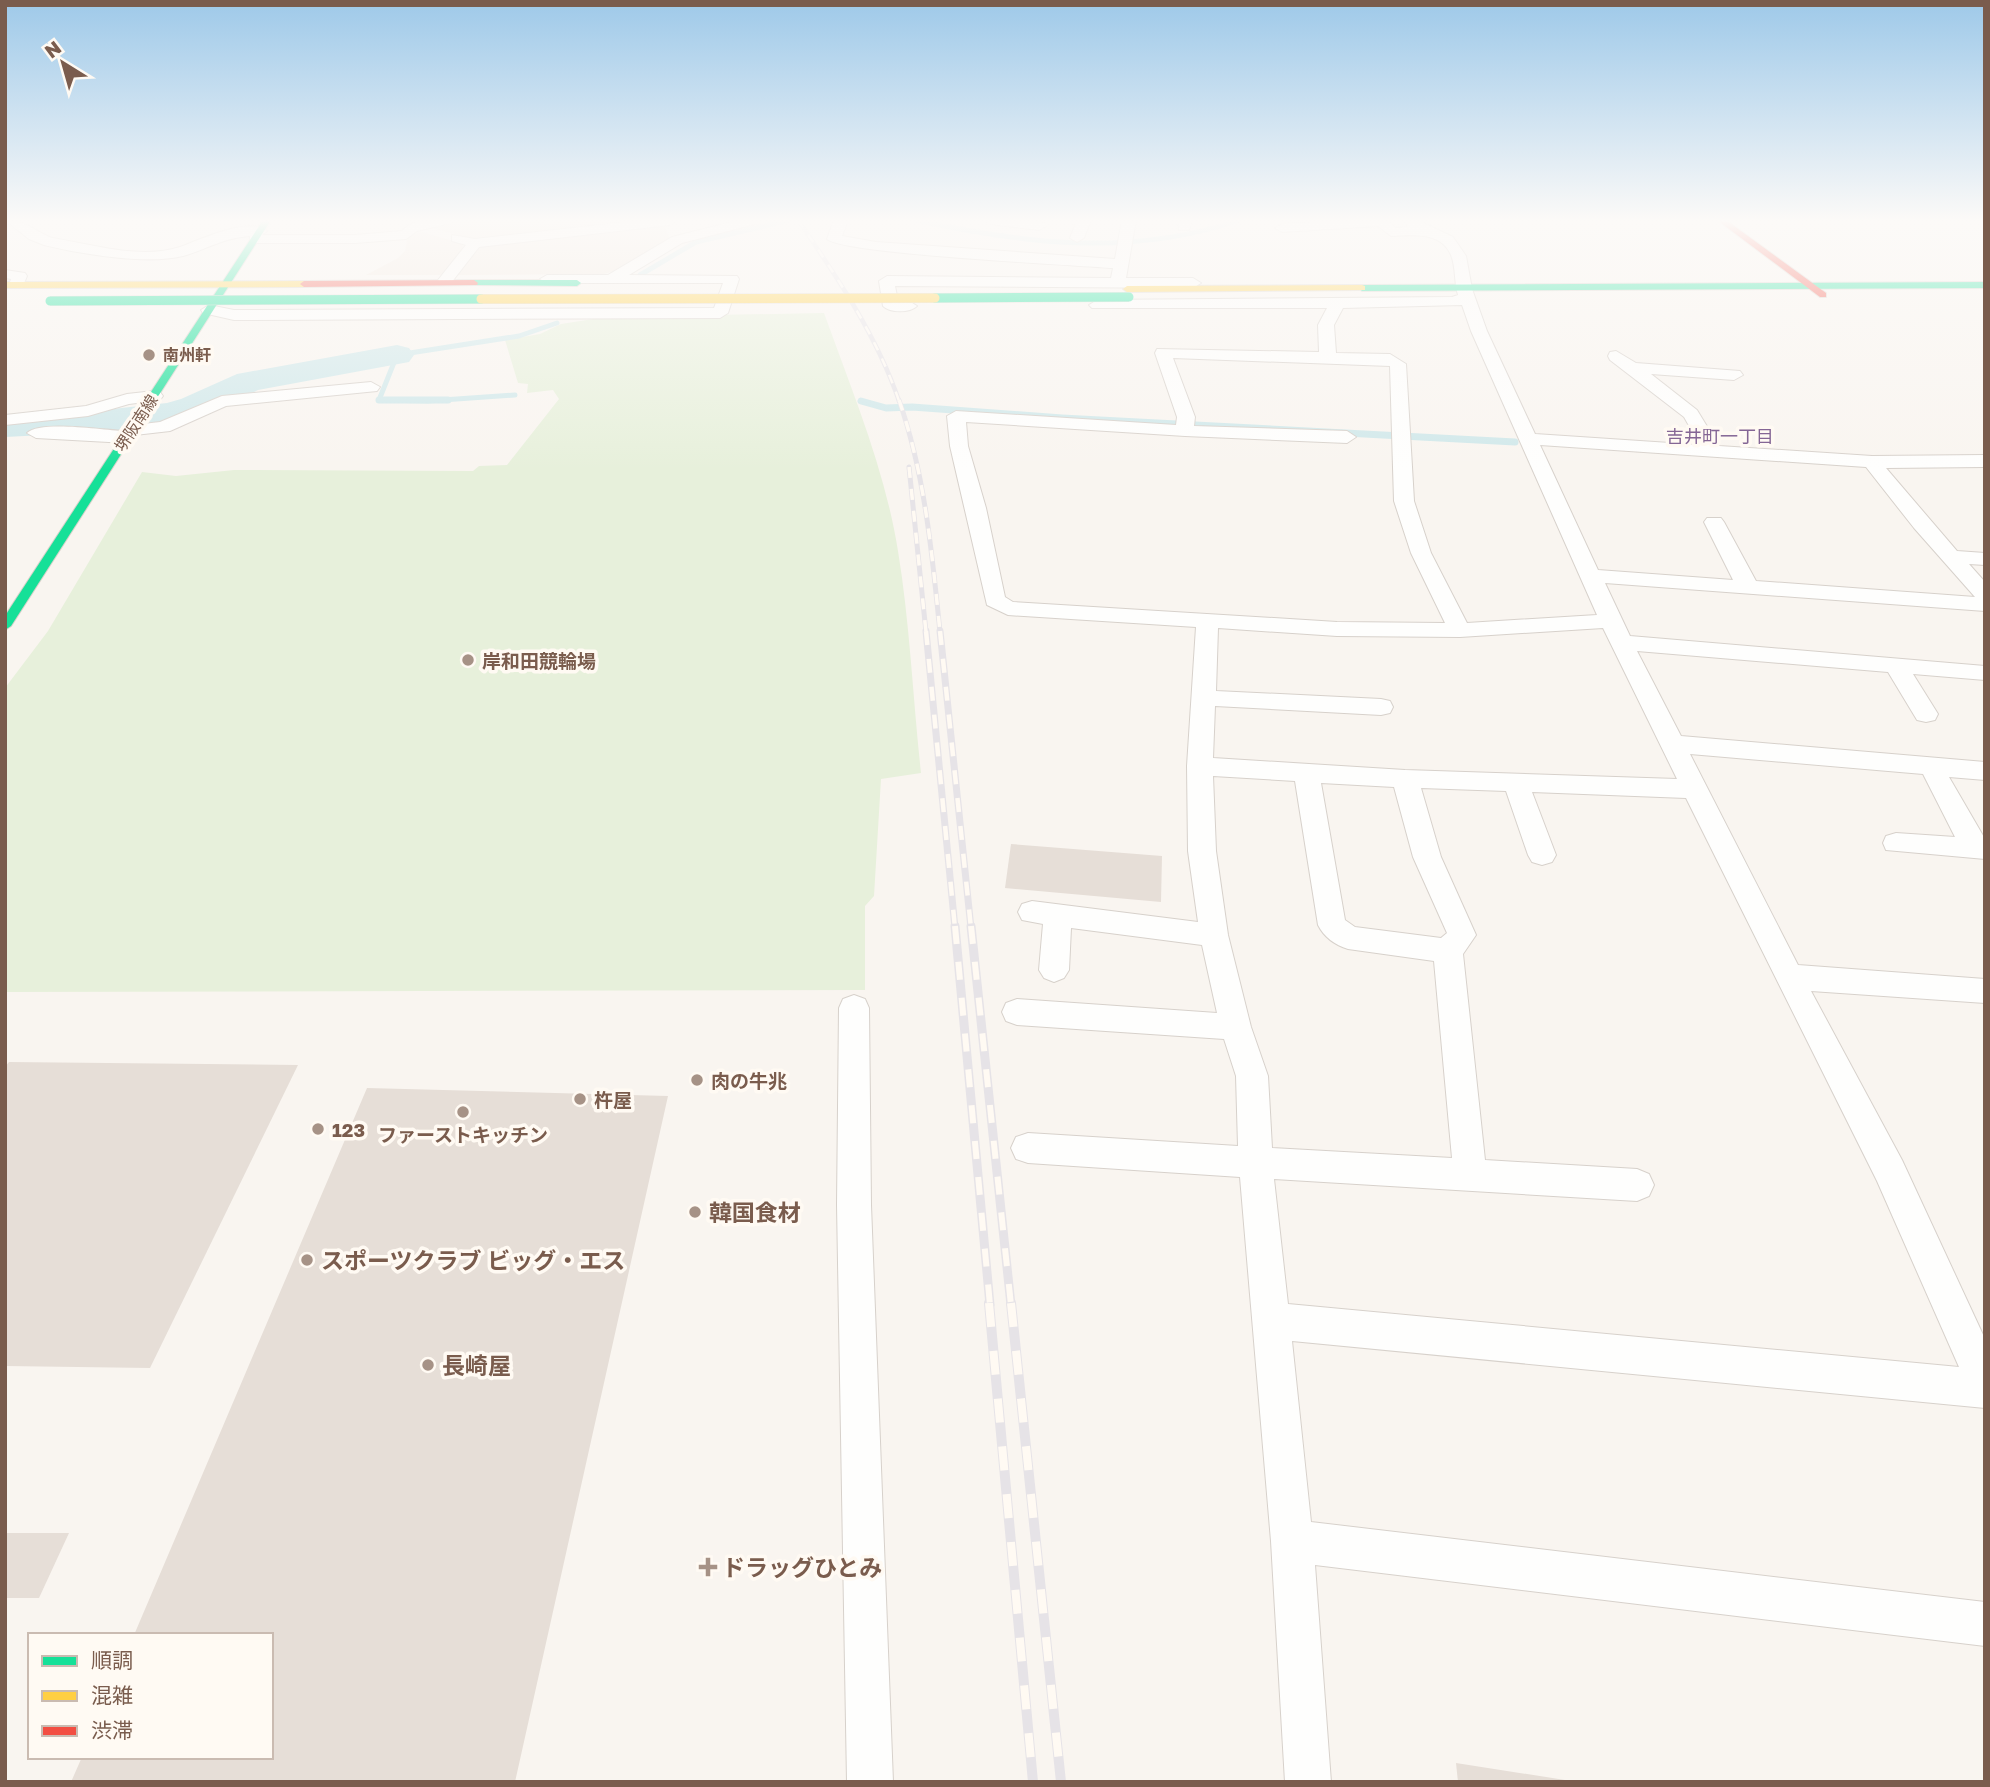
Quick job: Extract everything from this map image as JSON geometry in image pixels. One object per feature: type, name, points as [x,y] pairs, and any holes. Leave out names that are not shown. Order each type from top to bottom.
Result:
[{"type":"main road","name":"堺阪南線","points":[[6,625],[213,303]]},
{"type":"main road","points":[[31,310],[563,308],[771,303]]},
{"type":"street","points":[[209,310],[234,315],[720,313],[724,303]]},
{"type":"street","points":[[891,303],[891,306],[1290,303]]},
{"type":"street","points":[[1328,357],[1326,325],[1338,303]]},
{"type":"street","points":[[1470,303],[1479,331],[1591,576],[1695,789],[1890,1171],[1985,1382]]},
{"type":"street","points":[[1185,431],[1186,417],[1163,353],[1390,359],[1398,364],[1404,501],[1421,553],[1460,630]]},
{"type":"street","points":[[1713,373],[1726,354]]},
{"type":"street","points":[[1616,356],[1691,414],[1713,451]]},
{"type":"street","points":[[1632,368],[1734,375]]},
{"type":"street","points":[[5,436],[131,431],[164,427],[222,401],[278,391],[359,385]]},
{"type":"street","points":[[5,420],[79,413],[127,399],[153,398]]},
{"type":"street","points":[[1347,437],[1185,431],[956,416],[958,446],[976,508],[995,600],[1008,608],[1337,629],[1618,632],[1896,666],[1985,673]]},
{"type":"street","points":[[1702,433],[1768,436]]},
{"type":"street","points":[[1530,439],[1872,461],[1985,461]]},
{"type":"street","points":[[1872,461],[1921,524],[1985,595]]},
{"type":"street","points":[[1714,522],[1748,587]]},
{"type":"street","points":[[1951,558],[1985,559]]},
{"type":"street","points":[[1591,576],[1985,604]]},
{"type":"street","points":[[1207,622],[1200,766],[1202,851],[1214,935],[1236,1027],[1252,1076],[1256,1164],[1292,1541],[1308,1782]]},
{"type":"street","points":[[1896,666],[1926,714]]},
{"type":"street","points":[[1204,698],[1381,707]]},
{"type":"street","points":[[1673,744],[1985,771]]},
{"type":"street","points":[[1200,766],[1405,779],[1695,789]]},
{"type":"street","points":[[1931,766],[1979,849]]},
{"type":"street","points":[[1307,774],[1332,925],[1348,938],[1448,951]]},
{"type":"street","points":[[1405,779],[1427,857],[1462,935],[1448,951],[1470,1173]]},
{"type":"street","points":[[1516,783],[1542,855]]},
{"type":"street","points":[[1896,843],[1979,849]]},
{"type":"street","points":[[1054,970],[1045,914],[1214,935]]},
{"type":"street","points":[[1791,977],[1985,991]]},
{"type":"street","points":[[854,1008],[855,1205],[870,1782]]},
{"type":"street","points":[[1017,1012],[1236,1027]]},
{"type":"street","points":[[1028,1148],[1256,1164],[1470,1173],[1637,1185]]},
{"type":"street","points":[[1272,1321],[1985,1389]]},
{"type":"street","points":[[1292,1541],[1985,1624]]},
{"type":"green space","name":"岸和田競輪場","points":[[824,313],[867,430],[892,520],[906,606],[921,773],[881,779],[874,896],[865,906],[865,990],[5,992],[5,688],[48,631],[142,472],[176,476],[234,470],[473,471],[479,466],[507,465],[559,399],[553,390],[527,393],[528,384],[518,383],[505,340],[540,334],[561,324],[606,317]]},
{"type":"building","points":[[1011,844],[1162,856],[1161,902],[1005,888]]},
{"type":"building","points":[[9,1062],[298,1065],[150,1368],[5,1366],[5,1067]]},
{"type":"building","name":"長崎屋","points":[[367,1088],[668,1096],[515,1782],[71,1782],[81,1759],[273,1759],[273,1633],[135,1633]]},
{"type":"building","points":[[5,1533],[69,1533],[39,1598],[5,1598]]},
{"type":"building","points":[[1456,1763],[1565,1780],[1565,1782],[1458,1782]]},
{"type":"waterway","points":[[379,400],[397,355],[519,336],[557,323]]},
{"type":"waterway","points":[[5,426],[103,421],[168,414],[194,407],[249,381],[397,355]]},
{"type":"waterway","points":[[442,400],[515,395]]},
{"type":"waterway","points":[[379,400],[442,400]]},
{"type":"waterway","points":[[379,400],[442,400]]},
{"type":"waterway","points":[[442,400],[448,400]]},
{"type":"waterway","points":[[861,401],[886,408],[912,407],[1062,418],[1515,442]]},
{"type":"railway","points":[[852,303],[868,330],[899,401]]},
{"type":"railway","points":[[899,400],[921,486],[940,632]]},
{"type":"railway","points":[[909,467],[926,632]]},
{"type":"railway","points":[[926,631],[955,928]]},
{"type":"railway","points":[[940,631],[971,928]]},
{"type":"railway","points":[[955,926],[990,1305]]},
{"type":"railway","points":[[971,926],[1011,1305]]},
{"type":"railway","points":[[989,1303],[1033,1782]]},
{"type":"railway","points":[[1011,1303],[1061,1782]]},
{"type":"traffic: fast","points":[[5,626],[213,303]]},
{"type":"place","name":"南州軒","points":[[149,355]]},
{"type":"place","name":"岸和田競輪場","points":[[468,660]]},
{"type":"place","name":"肉の牛兆","points":[[697,1080]]},
{"type":"place","name":"杵屋","points":[[580,1099]]},
{"type":"place","name":"ファーストキッチン","points":[[463,1112]]},
{"type":"place","name":"123","points":[[318,1129]]},
{"type":"place","name":"韓国食材","points":[[695,1212]]},
{"type":"place","name":"スポーツクラブ ビッグ・エス","points":[[307,1260]]},
{"type":"place","name":"長崎屋","points":[[428,1365]]},
{"type":"place","name":"ドラッグひとみ","points":[[708,1567]]},
{"type":"district","name":"吉井町一丁目","points":[[1720,436]]}]
